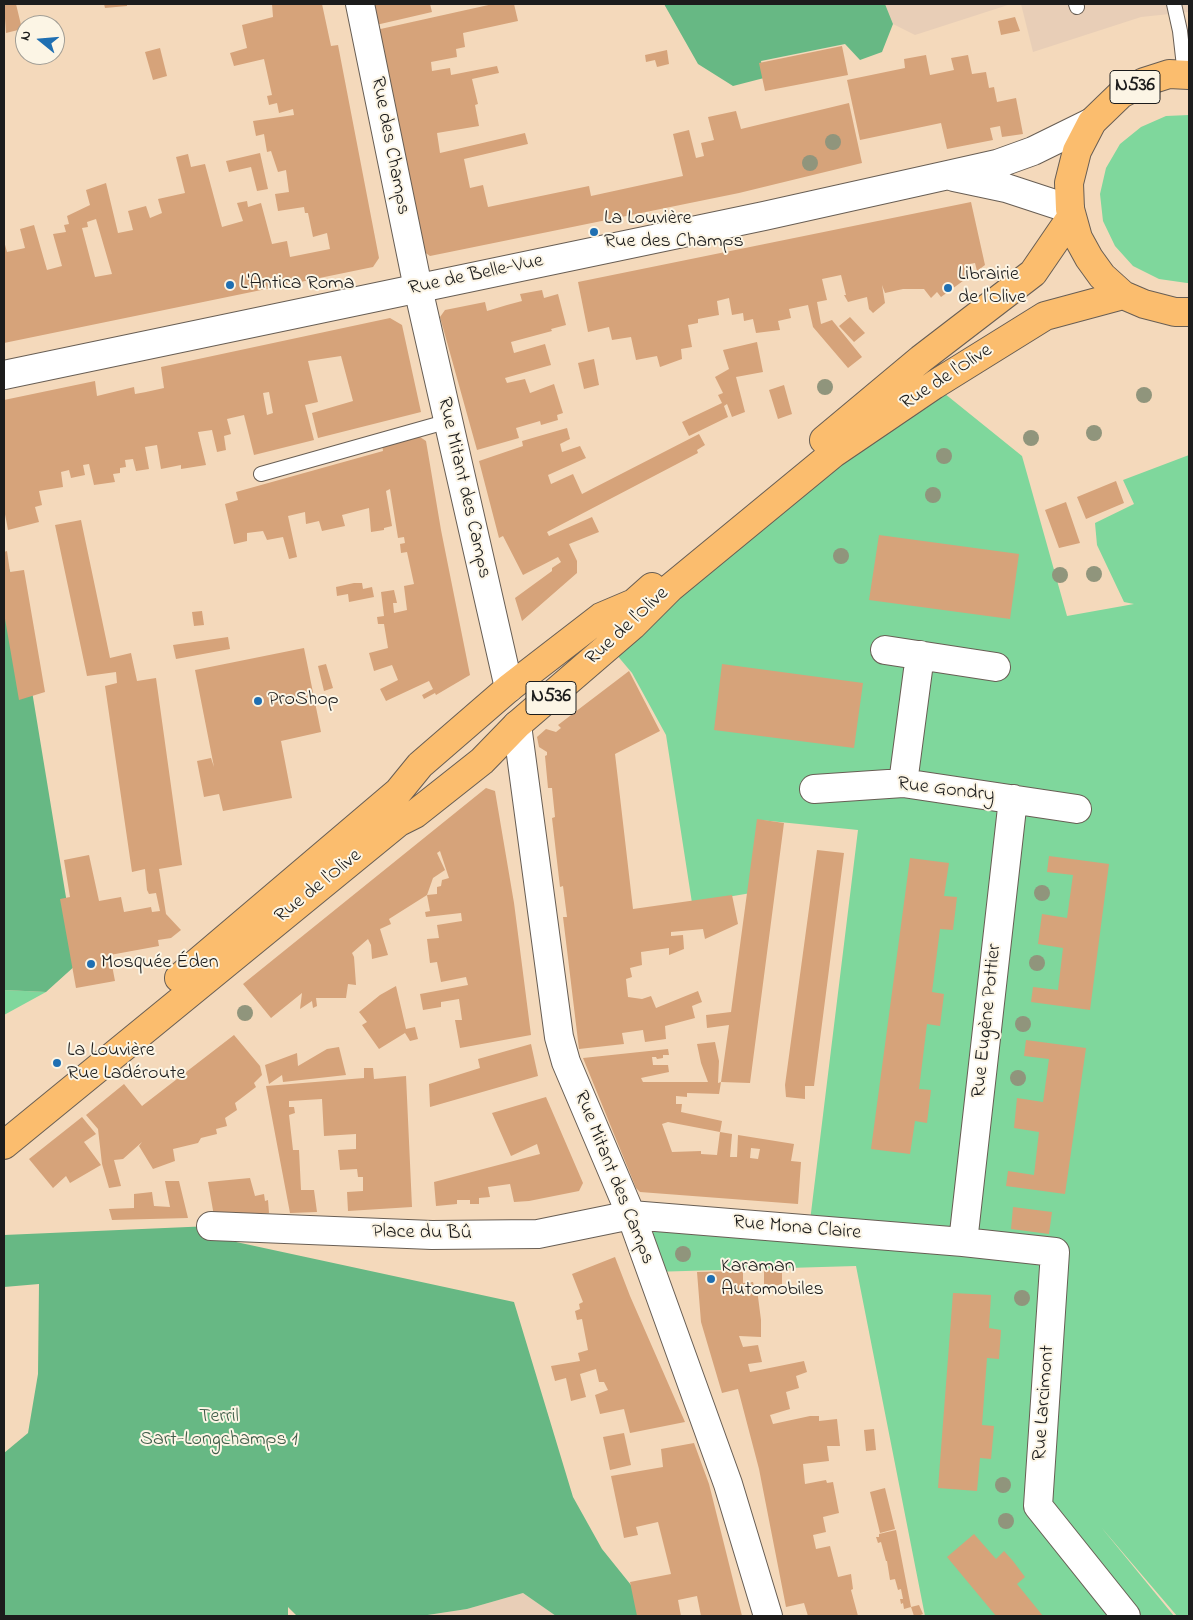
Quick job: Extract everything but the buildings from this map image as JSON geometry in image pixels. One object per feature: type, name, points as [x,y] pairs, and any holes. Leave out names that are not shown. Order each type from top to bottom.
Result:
[{"type":"main road","name":"N536","points":[[1187,74],[1169,74],[1144,82],[1121,94],[1092,122],[1077,151],[1070,183],[1071,213],[1078,238],[1102,276],[1123,295],[1144,304],[1175,312],[1189,312]]},
{"type":"main road","name":"Rue de l'Olive","points":[[4,1126],[398,792],[420,765],[509,688],[601,617],[634,603],[921,359],[1033,274],[1071,213]]},
{"type":"main road","name":"Rue de l'Olive","points":[[4,1146],[399,822],[415,814],[482,761],[517,725],[632,626],[670,588],[834,452],[942,380],[1045,316],[1123,295]]},
{"type":"main road","points":[[517,725],[517,702],[561,665],[571,640]]},
{"type":"street","name":"Rue des Champs","points":[[360,4],[418,288]]},
{"type":"street","name":"Rue de Belle-Vue","points":[[4,375],[764,216],[997,164],[1033,151],[1092,122]]},
{"type":"street","name":"Rue de Belle-Vue","points":[[948,175],[1006,188],[1071,213]]},
{"type":"street","name":"Rue Mitant des Camps","points":[[418,288],[509,688]]},
{"type":"street","points":[[885,650],[996,667]]},
{"type":"street","points":[[903,783],[920,655]]},
{"type":"street","name":"Rue Mitant des Camps","points":[[517,725],[559,1037],[566,1062],[631,1215],[728,1484],[768,1616]]},
{"type":"street","name":"Rue Gondry","points":[[814,789],[903,783],[1077,808]]},
{"type":"street","name":"Rue Eugène Pottier","points":[[963,1242],[1013,799]]},
{"type":"street","name":"Place du Bû","points":[[211,1226],[432,1235],[538,1234],[631,1215]]},
{"type":"street","name":"Rue Mona Claire","points":[[631,1215],[963,1242]]},
{"type":"street","name":"Rue Larcimont","points":[[963,1242],[1055,1252],[1038,1506],[1126,1616]]},
{"type":"lane","points":[[1174,4],[1187,74]]},
{"type":"lane","points":[[261,474],[448,421]]},
{"type":"shaded area","points":[[885,4],[1011,4],[915,35],[893,24]]},
{"type":"shaded area","points":[[1021,4],[1189,4],[1189,12],[1141,17],[1033,52]]},
{"type":"shaded area","points":[[523,1593],[556,1616],[421,1616],[467,1609]]},
{"type":"green space","points":[[664,4],[885,4],[893,24],[882,52],[860,60],[845,44],[761,61],[764,78],[733,86],[698,64]]},
{"type":"green space","points":[[1189,115],[1189,283],[1187,283],[1159,279],[1133,266],[1115,246],[1103,221],[1100,194],[1106,168],[1120,144],[1141,127],[1166,116]]},
{"type":"green space","points":[[934,385],[1022,456],[1067,616],[1134,604],[1124,602],[1097,545],[1095,523],[1134,504],[1123,480],[1189,455],[1189,1616],[1177,1616],[1101,1527],[1174,1616],[925,1616],[856,1266],[651,1272],[631,1215],[809,1229],[858,830],[760,820],[751,893],[692,903],[666,735],[632,673],[605,641]]},
{"type":"green space","points":[[4,555],[14,582],[77,964],[46,992],[4,990]]},
{"type":"green space","points":[[4,990],[46,992],[4,1015]]},
{"type":"green space","name":"Terril Sart-Longchamps 1","points":[[211,1226],[213,1237],[514,1302],[573,1497],[602,1549],[635,1590],[640,1616],[556,1616],[523,1593],[467,1609],[421,1616],[297,1616],[288,1607],[288,1616],[4,1616],[4,1453],[28,1433],[38,1374],[39,1284],[4,1287],[4,1235]]},
{"type":"place","name":"La Louvière Rue des Champs","points":[[594,232]]},
{"type":"place","name":"L'Antica Roma","points":[[230,285]]},
{"type":"place","name":"Librairie de l'Olive","points":[[948,288]]},
{"type":"place","name":"ProShop","points":[[258,701]]},
{"type":"place","name":"Mosquée Éden","points":[[91,964]]},
{"type":"place","name":"La Louvière Rue Ladéroute","points":[[57,1063]]},
{"type":"place","name":"Karaman Automobiles","points":[[711,1279]]}]
